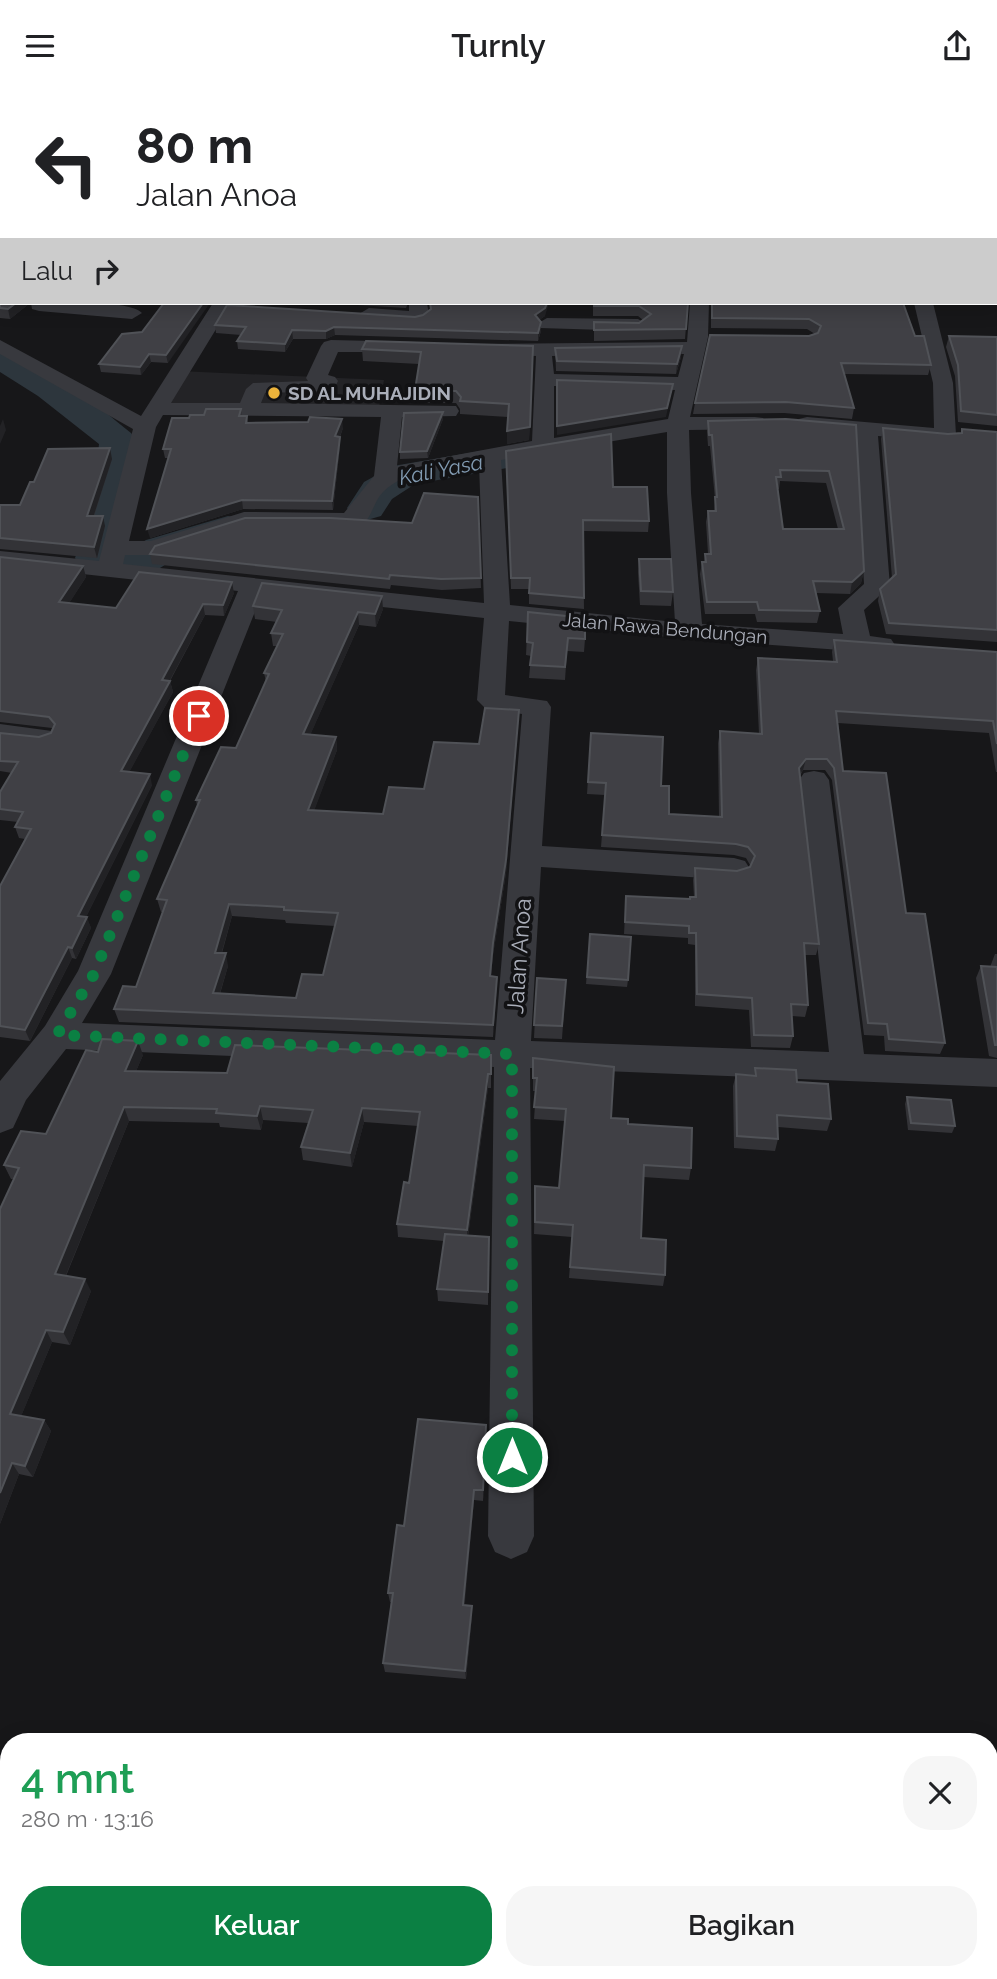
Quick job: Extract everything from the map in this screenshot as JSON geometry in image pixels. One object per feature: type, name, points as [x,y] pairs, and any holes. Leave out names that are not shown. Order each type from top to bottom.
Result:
[{"type":"street","points":[[225,305],[150,418],[113,556],[153,548],[244,519],[295,517],[347,520],[358,516],[366,495],[385,477],[424,466],[490,461],[543,445],[679,428],[778,422],[944,435],[943,383],[924,305]]},
{"type":"street","points":[[345,313],[416,317],[419,315],[418,305]]},
{"type":"street","points":[[543,445],[544,350],[549,305]]},
{"type":"street","points":[[689,631],[679,493],[679,428],[701,337],[701,305]]},
{"type":"street","points":[[36,308],[132,313]]},
{"type":"street","points":[[547,324],[652,325]]},
{"type":"street","points":[[675,325],[701,337]]},
{"type":"street","points":[[469,347],[544,350],[701,337]]},
{"type":"street","points":[[4,343],[150,418],[248,410],[448,411]]},
{"type":"street","points":[[248,410],[256,389],[260,387],[326,387],[328,381],[316,379],[331,346],[430,347]]},
{"type":"street","points":[[545,380],[688,384]]},
{"type":"street","points":[[385,477],[392,411]]},
{"type":"street","points":[[945,430],[971,432]]},
{"type":"street","points":[[858,643],[851,608],[877,586],[867,431]]},
{"type":"street","points":[[490,461],[497,612]]},
{"type":"street","name":"Jalan Rawa Bendungan","points":[[0,558],[113,556],[252,587],[689,631],[900,646]]},
{"type":"street","points":[[0,1118],[11,1093],[57,1035],[94,974],[252,587]]},
{"type":"street","name":"Jalan Anoa","points":[[497,612],[491,700],[496,703],[537,707],[512,1054],[511,1536]]},
{"type":"street","points":[[0,733],[42,737]]},
{"type":"street","points":[[814,780],[848,1066]]},
{"type":"street","points":[[526,855],[734,869]]},
{"type":"street","points":[[57,1035],[997,1073]]},
{"type":"shaded area","name":"SD AL MUHAJIDIN","points":[[178,371],[384,380],[379,407],[159,408]]},
{"type":"building","points":[[0,305],[13,305],[8,309],[0,308]]},
{"type":"building","points":[[162,305],[202,305],[166,355],[149,354],[140,367],[99,364],[122,334],[142,332]]},
{"type":"building","points":[[227,305],[415,317],[431,309],[430,305],[546,305],[535,315],[541,322],[538,333],[334,327],[326,331],[292,330],[285,344],[237,341],[246,327],[215,325]]},
{"type":"building","points":[[688,305],[686,329],[594,330],[594,322],[639,323],[651,314],[639,306],[594,306]]},
{"type":"building","points":[[712,305],[904,305],[915,336],[924,336],[931,365],[841,363],[854,408],[786,402],[695,403],[710,335],[809,336],[818,333],[821,326],[809,319],[712,318]]},
{"type":"building","points":[[949,336],[997,337],[997,415],[961,411],[958,365]]},
{"type":"building","points":[[366,341],[533,346],[530,427],[507,431],[509,404],[460,401],[461,397],[456,391],[415,390],[421,352],[362,349]]},
{"type":"building","points":[[682,346],[677,364],[557,361],[555,348]]},
{"type":"building","points":[[557,380],[673,384],[667,408],[557,426]]},
{"type":"building","points":[[206,409],[241,409],[239,416],[247,416],[246,423],[308,422],[310,417],[342,419],[335,436],[340,437],[332,501],[242,500],[147,529],[171,449],[163,449],[172,418],[204,415]]},
{"type":"building","points":[[443,412],[427,451],[400,452],[404,413]]},
{"type":"building","points":[[786,419],[856,425],[864,571],[852,582],[813,581],[820,611],[759,610],[757,602],[707,602],[702,562],[706,562],[705,554],[711,554],[708,511],[716,511],[717,497],[712,435],[709,435],[708,421]],"holes":[[[780,470],[829,471],[844,529],[783,529],[776,477],[781,477]]]},
{"type":"building","points":[[883,428],[948,434],[962,433],[962,429],[997,432],[997,630],[889,623],[880,589],[896,574]]},
{"type":"building","points":[[611,434],[613,487],[647,487],[649,521],[583,520],[584,598],[529,593],[530,578],[511,578],[506,451]]},
{"type":"building","points":[[110,448],[87,516],[103,516],[94,547],[0,538],[0,505],[20,505],[30,482],[34,482],[48,449]]},
{"type":"building","points":[[424,493],[478,497],[481,578],[441,579],[390,575],[389,579],[150,554],[155,546],[245,518],[330,518],[412,523]]},
{"type":"building","points":[[0,557],[83,566],[59,602],[116,608],[139,572],[232,582],[223,605],[203,604],[162,680],[170,681],[121,771],[150,774],[78,916],[87,917],[72,948],[68,947],[25,1030],[0,1026],[0,886],[31,829],[15,827],[23,812],[0,809],[0,792],[18,762],[0,761],[0,733],[39,737],[51,733],[55,724],[49,717],[0,711]]},
{"type":"building","points":[[639,559],[671,559],[673,592],[641,591]]},
{"type":"building","points":[[262,583],[382,596],[375,614],[358,612],[303,734],[336,737],[308,810],[383,814],[389,787],[424,789],[434,742],[479,744],[485,708],[519,710],[506,860],[490,976],[497,977],[493,1025],[114,1009],[123,986],[136,987],[167,900],[157,899],[200,800],[196,800],[221,747],[236,748],[269,674],[264,673],[283,634],[271,633],[282,610],[253,606]],"holes":[[[229,904],[284,907],[284,910],[338,913],[323,975],[302,974],[296,998],[213,993],[226,953],[215,953]]]},
{"type":"building","points":[[528,612],[585,618],[585,639],[568,638],[565,667],[530,665],[533,643],[527,642]]},
{"type":"building","points":[[834,640],[997,652],[997,744],[993,721],[836,711],[843,771],[886,773],[906,913],[925,914],[945,1043],[889,1039],[887,1024],[868,1023],[834,768],[827,759],[806,759],[799,768],[819,944],[804,943],[808,1005],[791,1004],[793,1036],[754,1035],[752,998],[697,994],[696,933],[689,933],[689,926],[625,922],[626,896],[690,899],[696,897],[695,868],[737,871],[750,867],[755,856],[748,847],[736,844],[602,835],[606,783],[588,782],[591,733],[663,737],[661,786],[669,786],[669,814],[722,817],[720,731],[762,734],[758,658],[837,662]]},
{"type":"building","points":[[590,934],[631,937],[628,980],[587,977]]},
{"type":"building","points":[[981,966],[997,967],[997,1045],[995,1045]]},
{"type":"building","points":[[537,978],[566,980],[562,1026],[534,1025]]},
{"type":"building","points":[[102,1039],[138,1041],[125,1071],[227,1073],[235,1045],[491,1055],[491,1074],[488,1074],[467,1230],[397,1224],[404,1182],[409,1183],[420,1112],[362,1108],[350,1153],[301,1147],[313,1110],[260,1106],[257,1116],[216,1113],[217,1109],[124,1107],[55,1274],[85,1279],[63,1332],[46,1330],[10,1414],[44,1420],[25,1466],[12,1463],[0,1493],[0,1209],[19,1168],[4,1165],[21,1131],[46,1134],[86,1050],[98,1052]]},
{"type":"building","points":[[533,1058],[614,1067],[611,1118],[628,1119],[628,1124],[692,1128],[691,1168],[644,1165],[641,1238],[666,1240],[665,1275],[570,1267],[573,1225],[535,1222],[535,1186],[559,1188],[566,1109],[534,1107],[537,1078],[533,1078]]},
{"type":"building","points":[[755,1068],[796,1070],[797,1082],[828,1084],[831,1119],[777,1115],[778,1139],[737,1136],[736,1074],[756,1076]]},
{"type":"building","points":[[907,1097],[951,1100],[955,1126],[911,1123]]},
{"type":"building","points":[[445,1234],[489,1237],[488,1292],[437,1289]]},
{"type":"building","points":[[418,1419],[486,1425],[483,1490],[474,1490],[463,1605],[472,1606],[465,1671],[383,1663],[393,1593],[388,1593],[397,1525],[404,1526]]},
{"type":"waterway","name":"Kali Yasa","points":[[0,357],[51,388],[118,441],[113,500],[96,558],[145,559],[161,549],[228,528]]},
{"type":"waterway","name":"Kali Yasa","points":[[367,508],[383,486],[407,474],[534,453]]},
{"type":"place","name":"SD AL MUHAJIDIN","points":[[274,393]]},
{"type":"route","points":[[199,716],[94,974],[57,1035],[512,1054],[512,1457]]}]
